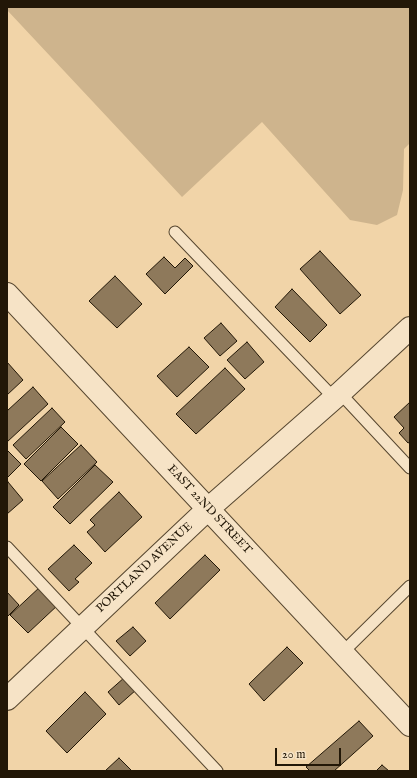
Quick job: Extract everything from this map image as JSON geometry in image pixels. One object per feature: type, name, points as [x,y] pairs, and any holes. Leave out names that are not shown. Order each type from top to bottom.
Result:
[{"type":"street","name":"EAST 22ND STREET","points":[[7,294],[410,725]]},
{"type":"street","name":"PORTLAND AVENUE","points":[[7,699],[208,509],[337,396],[410,328]]},
{"type":"lane","points":[[175,232],[410,468]]},
{"type":"lane","points":[[7,547],[217,771]]},
{"type":"lane","points":[[342,653],[410,586]]},
{"type":"shaded area","points":[[7,7],[410,7],[410,143],[404,149],[403,190],[397,215],[377,225],[350,220],[262,122],[182,197],[7,10]]},
{"type":"building","points":[[320,251],[361,295],[340,314],[300,269]]},
{"type":"building","points":[[164,257],[175,268],[185,258],[193,266],[165,294],[146,274]]},
{"type":"building","points":[[115,276],[142,304],[117,328],[89,301]]},
{"type":"building","points":[[292,289],[327,325],[310,342],[275,307]]},
{"type":"building","points":[[221,323],[237,341],[220,356],[204,338]]},
{"type":"building","points":[[247,342],[264,362],[245,379],[227,360]]},
{"type":"building","points":[[189,347],[209,367],[177,397],[157,376]]},
{"type":"building","points":[[7,362],[23,380],[7,395]]},
{"type":"building","points":[[225,368],[245,389],[196,434],[176,414]]},
{"type":"building","points":[[33,387],[48,404],[7,442],[7,411]]},
{"type":"building","points":[[410,402],[410,442],[408,443],[399,433],[404,428],[394,417]]},
{"type":"building","points":[[52,408],[65,422],[26,459],[13,445]]},
{"type":"building","points":[[61,427],[78,444],[41,481],[24,464]]},
{"type":"building","points":[[81,445],[97,462],[58,499],[42,481]]},
{"type":"building","points":[[7,450],[21,464],[7,478]]},
{"type":"building","points":[[95,465],[113,482],[70,524],[53,507]]},
{"type":"building","points":[[8,482],[23,500],[7,514],[7,483]]},
{"type":"building","points":[[119,492],[142,517],[105,552],[87,532],[95,525],[90,520]]},
{"type":"building","points":[[74,545],[92,563],[75,579],[79,582],[69,591],[48,569]]},
{"type":"building","points":[[205,555],[220,570],[170,619],[155,603]]},
{"type":"building","points":[[41,586],[59,604],[28,633],[10,615]]},
{"type":"building","points":[[7,592],[19,605],[7,617]]},
{"type":"building","points":[[133,627],[146,641],[130,656],[116,641]]},
{"type":"building","points":[[287,647],[303,663],[264,701],[249,684]]},
{"type":"building","points":[[125,677],[136,690],[119,705],[108,692]]},
{"type":"building","points":[[85,692],[106,714],[67,753],[46,731]]},
{"type":"building","points":[[359,721],[373,736],[334,771],[310,771],[306,767]]},
{"type":"building","points":[[119,758],[132,771],[105,771]]},
{"type":"building","points":[[382,765],[389,771],[376,771]]}]
